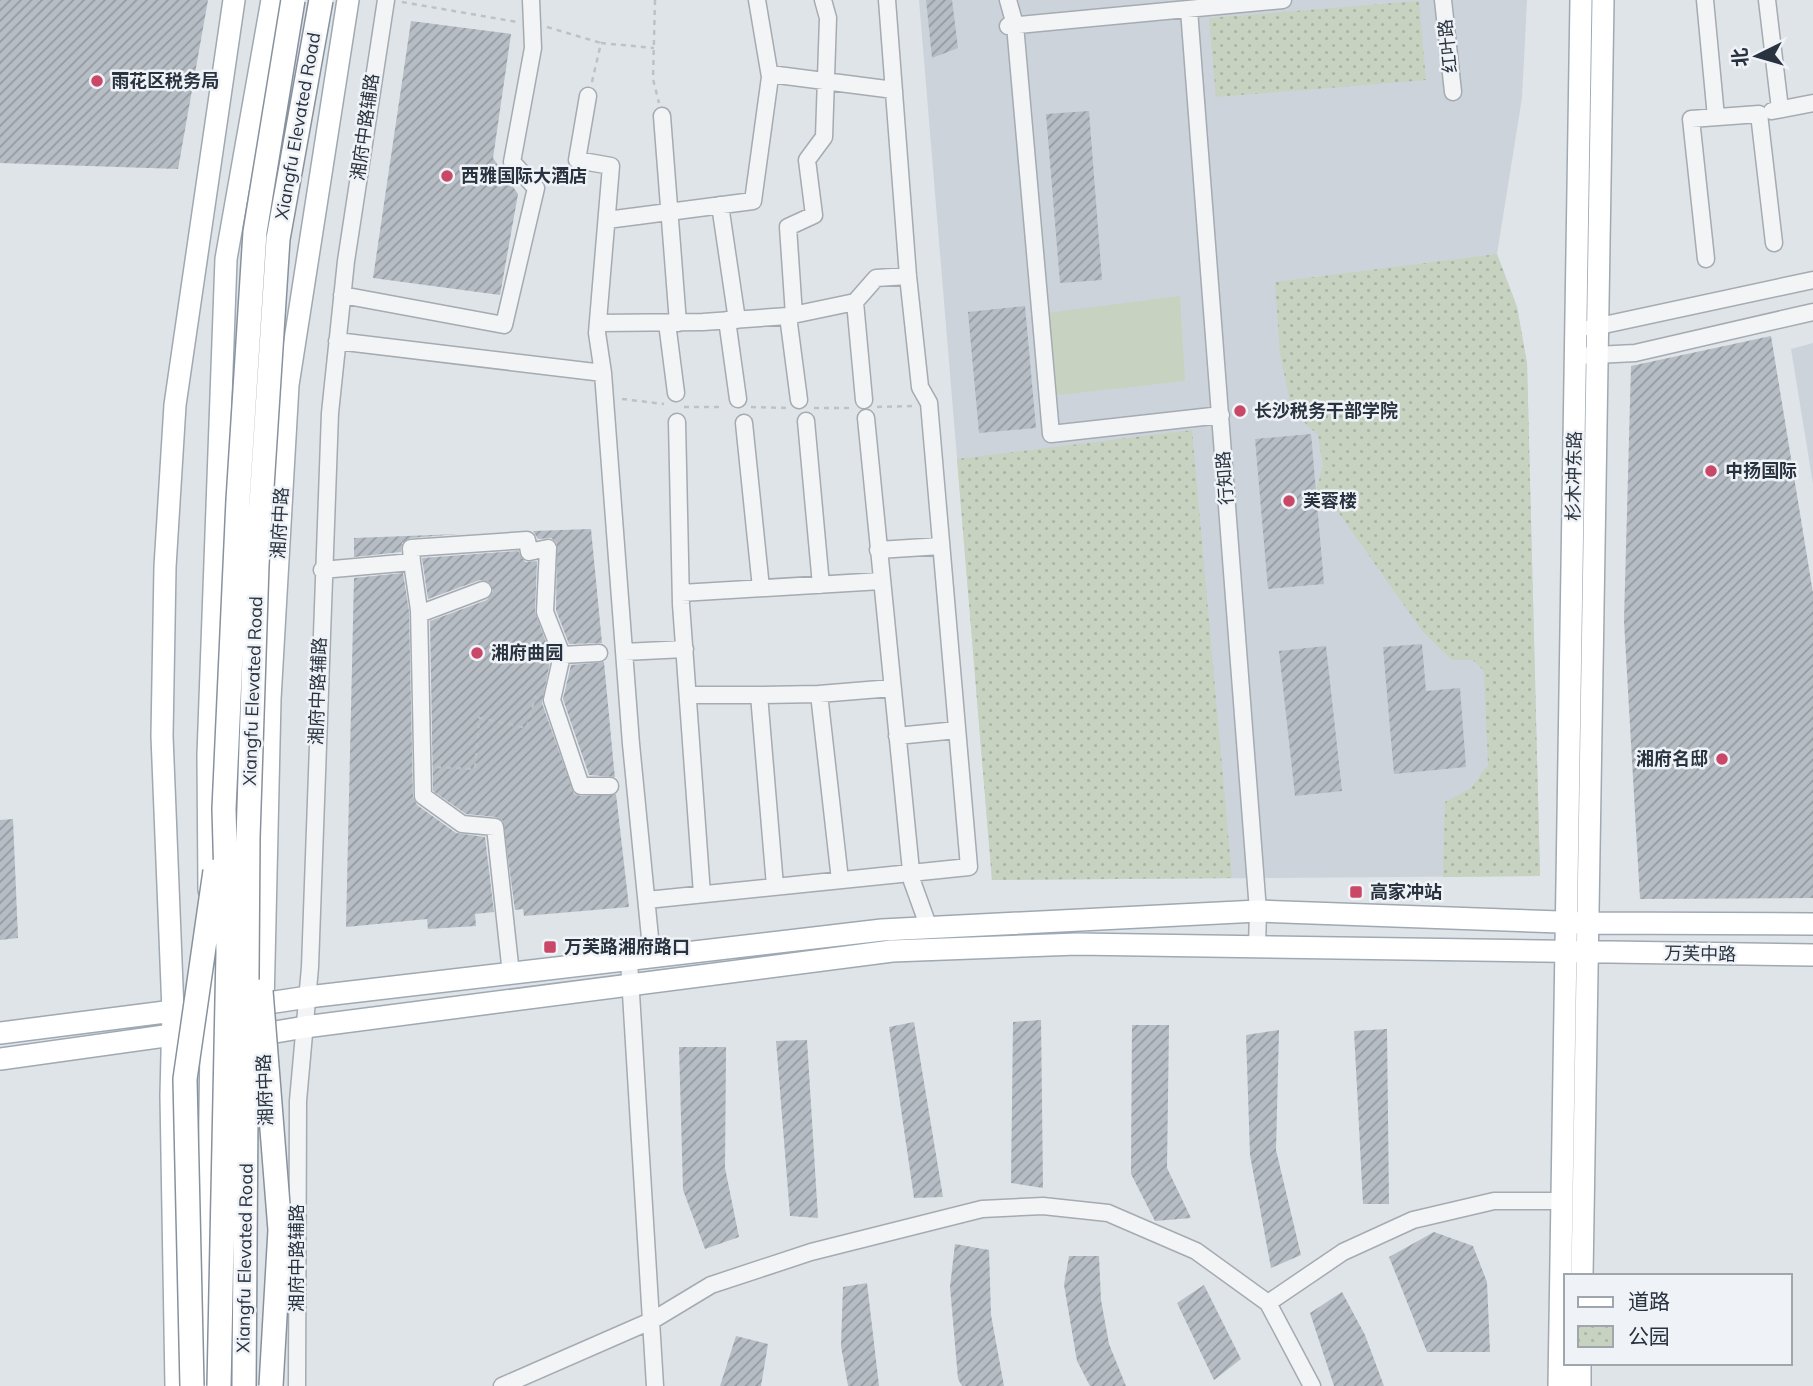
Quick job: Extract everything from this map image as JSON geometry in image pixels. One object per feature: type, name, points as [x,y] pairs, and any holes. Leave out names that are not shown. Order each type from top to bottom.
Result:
[{"type":"highway","name":"Xiangfu Elevated Road","points":[[219,1386],[228,951],[224,809],[255,232],[293,0]]},
{"type":"highway","name":"Xiangfu Elevated Road","points":[[244,1386],[248,837],[257,565],[278,239],[321,0]]},
{"type":"highway","points":[[192,1386],[185,1079],[224,809]]},
{"type":"highway","points":[[248,837],[280,1230],[271,1386]]},
{"type":"main road","points":[[177,1386],[173,1011],[162,736],[167,540],[175,405],[234,0]]},
{"type":"main road","points":[[206,1386],[211,1043],[208,755],[226,259],[272,0]]},
{"type":"main road","name":"湘府中路","points":[[281,1386],[273,1288],[263,1033],[270,699],[288,385],[348,0]]},
{"type":"main road","name":"杉木冲东路","points":[[1581,0],[1587,328],[1598,355],[1582,1274]]},
{"type":"main road","name":"杉木冲东路","points":[[1559,1386],[1576,356],[1587,328],[1603,0]]},
{"type":"main road","name":"万芙中路","points":[[0,1033],[173,1011],[209,1012],[308,996],[882,930],[1258,911],[1588,923],[1813,924]]},
{"type":"main road","name":"万芙中路","points":[[211,1043],[305,1027],[892,951],[1077,944],[1813,955]]},
{"type":"main road","points":[[0,1059],[172,1035],[211,1043]]},
{"type":"main road","points":[[1580,1365],[1580,1386]]},
{"type":"street","points":[[342,295],[504,326],[536,188],[512,162],[533,48],[531,0]]},
{"type":"street","points":[[607,220],[753,201],[770,74],[757,0]]},
{"type":"street","points":[[821,585],[804,409],[791,315],[788,227],[814,215],[807,160],[824,137],[828,18],[823,0]]},
{"type":"street","points":[[647,900],[969,867],[929,406],[920,387],[908,276],[887,0]]},
{"type":"street","points":[[1008,0],[1051,434],[1220,415]]},
{"type":"street","points":[[1012,25],[1283,0]]},
{"type":"street","name":"红叶路","points":[[1443,0],[1453,92]]},
{"type":"street","points":[[1705,0],[1716,117]]},
{"type":"street","points":[[1767,0],[1780,109]]},
{"type":"street","name":"湘府中路辅路","points":[[297,1386],[298,1101],[308,996],[330,412],[342,295],[372,78],[394,1]]},
{"type":"street","name":"行知路","points":[[1189,10],[1258,911],[1257,946]]},
{"type":"street","points":[[770,74],[894,90]]},
{"type":"street","points":[[588,96],[578,160],[611,166],[598,323],[652,958]]},
{"type":"street","points":[[1706,259],[1691,118],[1759,114],[1813,103]]},
{"type":"street","points":[[1759,114],[1774,243]]},
{"type":"street","points":[[662,116],[669,212],[681,593],[702,894]]},
{"type":"street","points":[[720,205],[739,409],[761,588]]},
{"type":"street","points":[[598,323],[672,323],[791,315],[855,302],[876,278],[908,276]]},
{"type":"street","points":[[1587,328],[1813,280]]},
{"type":"street","points":[[855,302],[862,408],[911,872],[929,928]]},
{"type":"street","points":[[1576,356],[1635,353],[1813,312]]},
{"type":"street","points":[[337,341],[603,373]]},
{"type":"street","points":[[511,974],[495,827],[462,824],[423,796],[419,614],[411,548],[527,540],[529,552],[548,548],[545,612],[562,655],[552,700],[581,786],[610,786]]},
{"type":"street","points":[[878,550],[941,546]]},
{"type":"street","points":[[322,570],[411,562]]},
{"type":"street","points":[[681,593],[881,582]]},
{"type":"street","points":[[419,614],[483,590]]},
{"type":"street","points":[[624,652],[685,649]]},
{"type":"street","points":[[562,655],[599,653]]},
{"type":"street","points":[[688,695],[819,694],[892,688]]},
{"type":"street","points":[[819,694],[840,880]]},
{"type":"street","points":[[759,695],[775,886]]},
{"type":"street","points":[[897,736],[957,730]]},
{"type":"street","points":[[629,961],[655,1386]]},
{"type":"street","points":[[1268,1303],[1342,1252],[1413,1220],[1494,1201],[1562,1201]]},
{"type":"street","points":[[502,1386],[653,1320],[711,1286],[811,1252],[982,1209],[1043,1206],[1108,1213],[1196,1251],[1268,1303],[1312,1386]]},
{"type":"path","points":[[655,0],[653,79],[662,116]]},
{"type":"path","points":[[394,1],[531,24],[601,43],[654,48]]},
{"type":"path","points":[[588,96],[601,43]]},
{"type":"path","points":[[605,397],[674,406],[739,409],[929,406]]},
{"type":"path","points":[[422,766],[475,769],[479,718],[527,728],[535,697],[552,700]]},
{"type":"shaded area","name":"长沙税务干部学院","points":[[919,0],[1527,0],[1522,98],[1497,254],[1517,307],[1527,363],[1540,876],[992,880]]},
{"type":"shaded area","points":[[1813,343],[1813,484],[1791,349]]},
{"type":"green space","points":[[1419,1],[1426,80],[1216,97],[1209,18]]},
{"type":"green space","points":[[1497,254],[1517,307],[1527,363],[1540,876],[1443,877],[1445,802],[1471,788],[1488,765],[1484,671],[1473,660],[1452,660],[1423,632],[1336,509],[1316,491],[1323,466],[1318,435],[1292,411],[1280,354],[1275,282]]},
{"type":"green space","points":[[1180,296],[1185,381],[1040,397],[1031,315]]},
{"type":"green space","points":[[1192,430],[1232,878],[992,880],[957,459]]},
{"type":"building","name":"雨花区税务局","points":[[0,0],[208,0],[178,169],[0,163]]},
{"type":"building","points":[[926,0],[952,0],[958,48],[932,58]]},
{"type":"building","name":"西雅国际大酒店","points":[[411,21],[511,34],[493,158],[518,194],[500,295],[373,278]]},
{"type":"building","points":[[1089,111],[1102,280],[1060,283],[1046,114]]},
{"type":"building","points":[[1025,306],[1036,428],[979,433],[968,312]]},
{"type":"building","points":[[1771,336],[1813,593],[1813,898],[1640,899],[1624,621],[1631,366]]},
{"type":"building","name":"芙蓉楼","points":[[1311,434],[1324,584],[1268,589],[1255,439]]},
{"type":"building","points":[[591,529],[602,643],[569,644],[556,610],[557,543],[551,538],[538,539],[533,531]]},
{"type":"building","points":[[459,534],[410,538],[402,543],[401,552],[354,557],[354,538]]},
{"type":"building","points":[[518,551],[525,562],[537,561],[535,612],[551,656],[542,703],[574,794],[616,794],[629,907],[524,916],[523,909],[515,910],[503,821],[496,817],[466,814],[433,791],[430,621],[487,600],[493,591],[489,582],[480,580],[428,599],[422,558]]},
{"type":"building","points":[[403,573],[409,611],[413,797],[417,805],[456,833],[485,837],[494,912],[475,914],[476,926],[428,929],[427,919],[346,927],[354,578]]},
{"type":"building","points":[[1422,644],[1426,691],[1460,688],[1466,767],[1394,774],[1383,647]]},
{"type":"building","points":[[1326,646],[1342,791],[1295,796],[1279,651]]},
{"type":"building","points":[[604,662],[615,777],[589,775],[563,699],[571,665]]},
{"type":"building","points":[[13,819],[18,938],[0,940],[0,820]]},
{"type":"building","points":[[1041,1020],[1043,1188],[1011,1183],[1013,1022]]},
{"type":"building","points":[[914,1022],[943,1197],[914,1198],[889,1027]]},
{"type":"building","points":[[1132,1025],[1169,1025],[1167,1168],[1191,1218],[1155,1221],[1131,1174]]},
{"type":"building","points":[[1387,1029],[1389,1204],[1363,1204],[1354,1031]]},
{"type":"building","points":[[1279,1030],[1276,1150],[1301,1255],[1271,1268],[1250,1155],[1246,1035]]},
{"type":"building","points":[[807,1040],[818,1218],[790,1216],[776,1041]]},
{"type":"building","points":[[679,1047],[726,1047],[725,1168],[739,1237],[705,1249],[683,1190]]},
{"type":"building","points":[[1434,1232],[1473,1246],[1487,1282],[1490,1352],[1427,1352],[1389,1257]]},
{"type":"building","points":[[955,1244],[989,1250],[991,1315],[1004,1386],[962,1386],[958,1379],[950,1287]]},
{"type":"building","points":[[1069,1256],[1099,1256],[1101,1300],[1109,1344],[1126,1386],[1090,1386],[1077,1361],[1064,1285]]},
{"type":"building","points":[[867,1283],[879,1386],[848,1386],[841,1346],[843,1287]]},
{"type":"building","points":[[1204,1285],[1241,1359],[1214,1380],[1177,1303]]},
{"type":"building","points":[[1342,1292],[1365,1335],[1384,1386],[1334,1386],[1310,1313]]},
{"type":"building","points":[[736,1336],[768,1344],[761,1386],[720,1386]]},
{"type":"place","name":"雨花区税务局","points":[[97,81]]},
{"type":"place","name":"西雅国际大酒店","points":[[447,176]]},
{"type":"place","name":"长沙税务干部学院","points":[[1240,411]]},
{"type":"place","name":"中扬国际","points":[[1711,471]]},
{"type":"place","name":"芙蓉楼","points":[[1289,501]]},
{"type":"place","name":"湘府曲园","points":[[477,653]]},
{"type":"place","name":"湘府名邸","points":[[1722,759]]},
{"type":"place","name":"高家冲站","points":[[1356,892]]},
{"type":"place","name":"万芙路湘府路口","points":[[550,947]]}]
